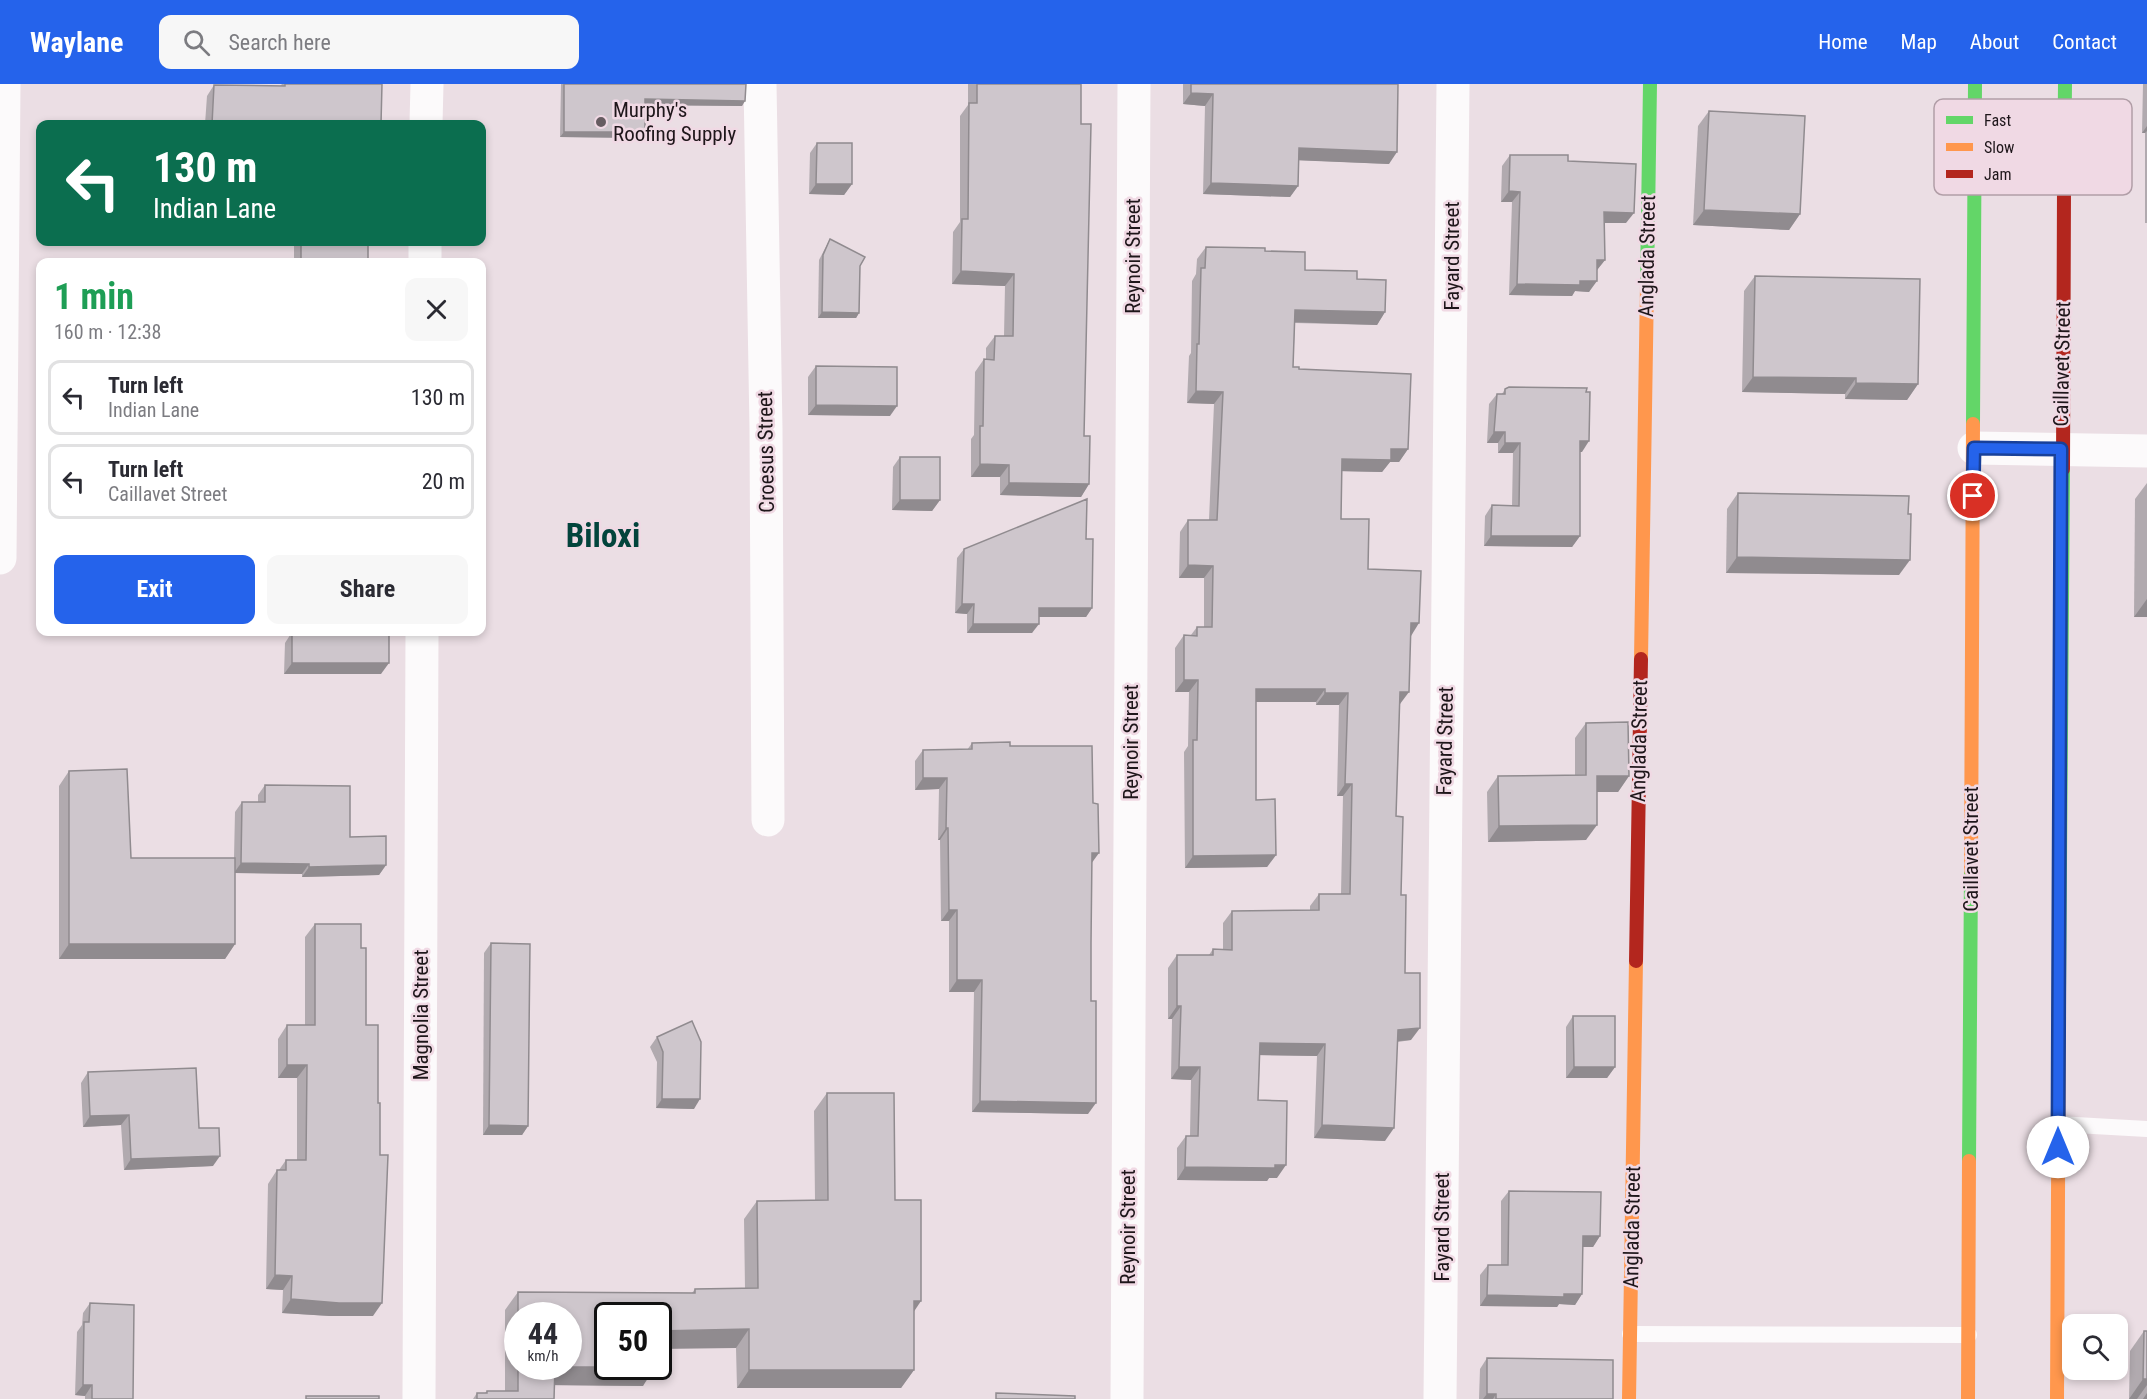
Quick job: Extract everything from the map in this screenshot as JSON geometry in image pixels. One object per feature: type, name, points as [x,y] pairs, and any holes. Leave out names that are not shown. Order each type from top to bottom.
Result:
[{"type":"main road","name":"Anglada Street","points":[[1629,1399],[1650,84]]},
{"type":"main road","name":"Caillavet Street","points":[[1975,84],[1975,99]]},
{"type":"main road","name":"Caillavet Street","points":[[2065,84],[2065,99]]},
{"type":"main road","name":"Caillavet Street","points":[[1968,1399],[1975,195]]},
{"type":"main road","name":"Caillavet Street","points":[[2057,1399],[2064,195]]},
{"type":"street","points":[[0,558],[4,84]]},
{"type":"street","points":[[426,120],[427,84]]},
{"type":"street","name":"Croesus Street","points":[[760,84],[766,429],[768,820]]},
{"type":"street","name":"Reynoir Street","points":[[1127,1399],[1134,84]]},
{"type":"street","name":"Fayard Street","points":[[1440,1399],[1453,84]]},
{"type":"street","points":[[1974,448],[2147,451]]},
{"type":"street","name":"Magnolia Street","points":[[419,1399],[422,636]]},
{"type":"lane","points":[[2058,1124],[2147,1129]]},
{"type":"lane","points":[[1630,1334],[1969,1335]]},
{"type":"building","points":[[285,84],[382,84],[381,120],[212,120],[214,85],[285,86]]},
{"type":"building","name":"Murphy's Roofing Supply","points":[[564,84],[746,84],[745,101],[645,99],[645,132],[564,132]]},
{"type":"building","points":[[977,84],[1081,84],[1081,124],[1091,124],[1084,436],[1090,436],[1089,484],[1009,483],[1009,465],[980,464],[984,359],[994,360],[995,336],[1013,336],[1014,274],[961,271],[962,219],[968,219],[969,103],[977,103]]},
{"type":"building","points":[[1191,84],[1398,84],[1397,152],[1299,148],[1298,186],[1211,183],[1213,94],[1191,93]]},
{"type":"building","points":[[1709,111],[1805,116],[1800,214],[1704,210]]},
{"type":"building","points":[[817,143],[852,143],[852,184],[816,184]]},
{"type":"building","points":[[1510,155],[1568,155],[1568,161],[1636,164],[1634,213],[1604,212],[1605,260],[1597,260],[1597,281],[1580,281],[1580,285],[1517,284],[1520,192],[1509,191]]},
{"type":"building","points":[[830,239],[865,257],[860,266],[859,313],[822,312],[823,255]]},
{"type":"building","points":[[301,246],[368,246],[368,258],[301,258]]},
{"type":"building","points":[[1206,247],[1265,248],[1265,251],[1305,252],[1305,270],[1357,271],[1357,279],[1386,280],[1385,312],[1295,310],[1293,367],[1411,374],[1408,449],[1391,449],[1391,460],[1342,459],[1341,519],[1369,519],[1368,569],[1421,571],[1419,623],[1411,623],[1409,692],[1400,692],[1396,816],[1403,817],[1401,895],[1406,895],[1405,973],[1420,973],[1420,1028],[1398,1030],[1394,1128],[1322,1125],[1325,1044],[1260,1043],[1258,1100],[1287,1101],[1286,1165],[1275,1165],[1275,1168],[1185,1167],[1186,1136],[1198,1136],[1200,1067],[1179,1067],[1181,1006],[1177,1006],[1177,955],[1213,955],[1213,949],[1232,950],[1232,911],[1319,910],[1319,894],[1350,894],[1352,784],[1345,784],[1348,693],[1325,693],[1325,689],[1256,689],[1256,800],[1275,799],[1276,855],[1193,856],[1193,740],[1197,740],[1198,680],[1184,680],[1184,635],[1197,636],[1197,627],[1212,627],[1213,566],[1188,565],[1188,520],[1217,520],[1223,392],[1196,391],[1201,268],[1205,268]]},
{"type":"building","points":[[1755,276],[1920,279],[1918,384],[1856,383],[1856,378],[1753,377]]},
{"type":"building","points":[[816,366],[897,367],[897,406],[816,405]]},
{"type":"building","points":[[1509,387],[1587,388],[1586,392],[1590,392],[1589,441],[1580,441],[1580,536],[1491,536],[1492,505],[1519,506],[1520,443],[1505,443],[1505,432],[1494,432],[1497,394],[1505,394],[1505,389]]},
{"type":"building","points":[[900,457],[940,457],[940,500],[900,500]]},
{"type":"building","points":[[1738,493],[1909,496],[1910,560],[1737,557]]},
{"type":"building","points":[[1087,499],[1086,539],[1093,539],[1092,608],[1039,608],[1039,624],[973,624],[974,604],[962,604],[964,549]]},
{"type":"building","points":[[292,636],[389,636],[389,663],[292,663]]},
{"type":"building","points":[[1628,722],[1629,776],[1597,776],[1597,825],[1499,826],[1498,776],[1586,775],[1586,723]]},
{"type":"building","points":[[1010,742],[1010,746],[1092,746],[1093,803],[1098,804],[1099,853],[1092,853],[1091,1001],[1096,1001],[1096,1103],[980,1101],[982,980],[957,980],[957,910],[949,910],[947,778],[923,778],[923,750],[972,749],[972,743]]},
{"type":"building","points":[[127,769],[131,858],[235,858],[235,944],[69,944],[69,771]]},
{"type":"building","points":[[265,785],[350,786],[350,837],[386,836],[386,865],[309,867],[309,864],[241,863],[242,802],[265,802]]},
{"type":"building","points":[[315,924],[361,924],[361,948],[366,948],[366,1025],[378,1025],[380,1155],[388,1155],[382,1303],[339,1303],[291,1299],[292,1276],[275,1275],[277,1170],[286,1170],[286,1160],[306,1160],[307,1065],[287,1065],[287,1025],[315,1025]]},
{"type":"building","points":[[491,943],[530,944],[528,1126],[489,1125]]},
{"type":"building","points":[[1573,1016],[1615,1016],[1615,1067],[1574,1067]]},
{"type":"building","points":[[692,1021],[701,1042],[700,1099],[662,1099],[663,1052],[657,1037]]},
{"type":"building","points":[[196,1068],[199,1128],[219,1128],[220,1156],[131,1159],[129,1115],[90,1116],[88,1072]]},
{"type":"building","points":[[827,1093],[894,1093],[895,1200],[921,1200],[921,1301],[914,1301],[914,1370],[749,1370],[749,1329],[672,1331],[672,1302],[594,1302],[594,1367],[582,1367],[582,1302],[518,1302],[518,1292],[695,1293],[695,1289],[758,1288],[757,1201],[828,1200]]},
{"type":"building","points":[[1509,1191],[1601,1192],[1600,1236],[1583,1236],[1582,1294],[1564,1294],[1564,1297],[1487,1295],[1488,1265],[1508,1265]]},
{"type":"building","points":[[90,1303],[134,1305],[133,1399],[92,1399],[92,1385],[83,1385],[84,1322],[89,1322]]},
{"type":"building","points":[[2144,1331],[2147,1331],[2147,1379],[2143,1379]]},
{"type":"building","points":[[1487,1358],[1613,1360],[1613,1399],[1496,1399],[1496,1394],[1487,1394]]},
{"type":"building","points":[[518,1380],[555,1380],[554,1399],[477,1399],[477,1393],[487,1393],[487,1391],[518,1391]]},
{"type":"building","points":[[996,1393],[1075,1396],[1075,1399],[996,1399]]},
{"type":"building","points":[[306,1396],[379,1396],[379,1399],[306,1399]]},
{"type":"traffic: fast","points":[[1647,285],[1650,84]]},
{"type":"traffic: fast","points":[[1975,84],[1975,99]]},
{"type":"traffic: fast","points":[[2065,84],[2065,99]]},
{"type":"traffic: fast","points":[[1973,424],[1974,195]]},
{"type":"traffic: fast","points":[[2059,993],[2063,469]]},
{"type":"traffic: fast","points":[[1969,1161],[1971,870]]},
{"type":"traffic: slow","points":[[1641,659],[1647,285]]},
{"type":"traffic: slow","points":[[1971,870],[1973,424]]},
{"type":"traffic: slow","points":[[1629,1399],[1636,961]]},
{"type":"traffic: slow","points":[[2057,1399],[2059,993]]},
{"type":"traffic: slow","points":[[1968,1399],[1969,1161]]},
{"type":"traffic: jam","points":[[2063,469],[2064,195]]},
{"type":"traffic: jam","points":[[1636,961],[1641,659]]},
{"type":"place","name":"Murphy's Roofing Supply","points":[[601,122]]},
{"type":"district","name":"Biloxi","points":[[603,535]]},
{"type":"route","points":[[1973,496],[1974,448],[2061,449],[2058,1147]]}]
